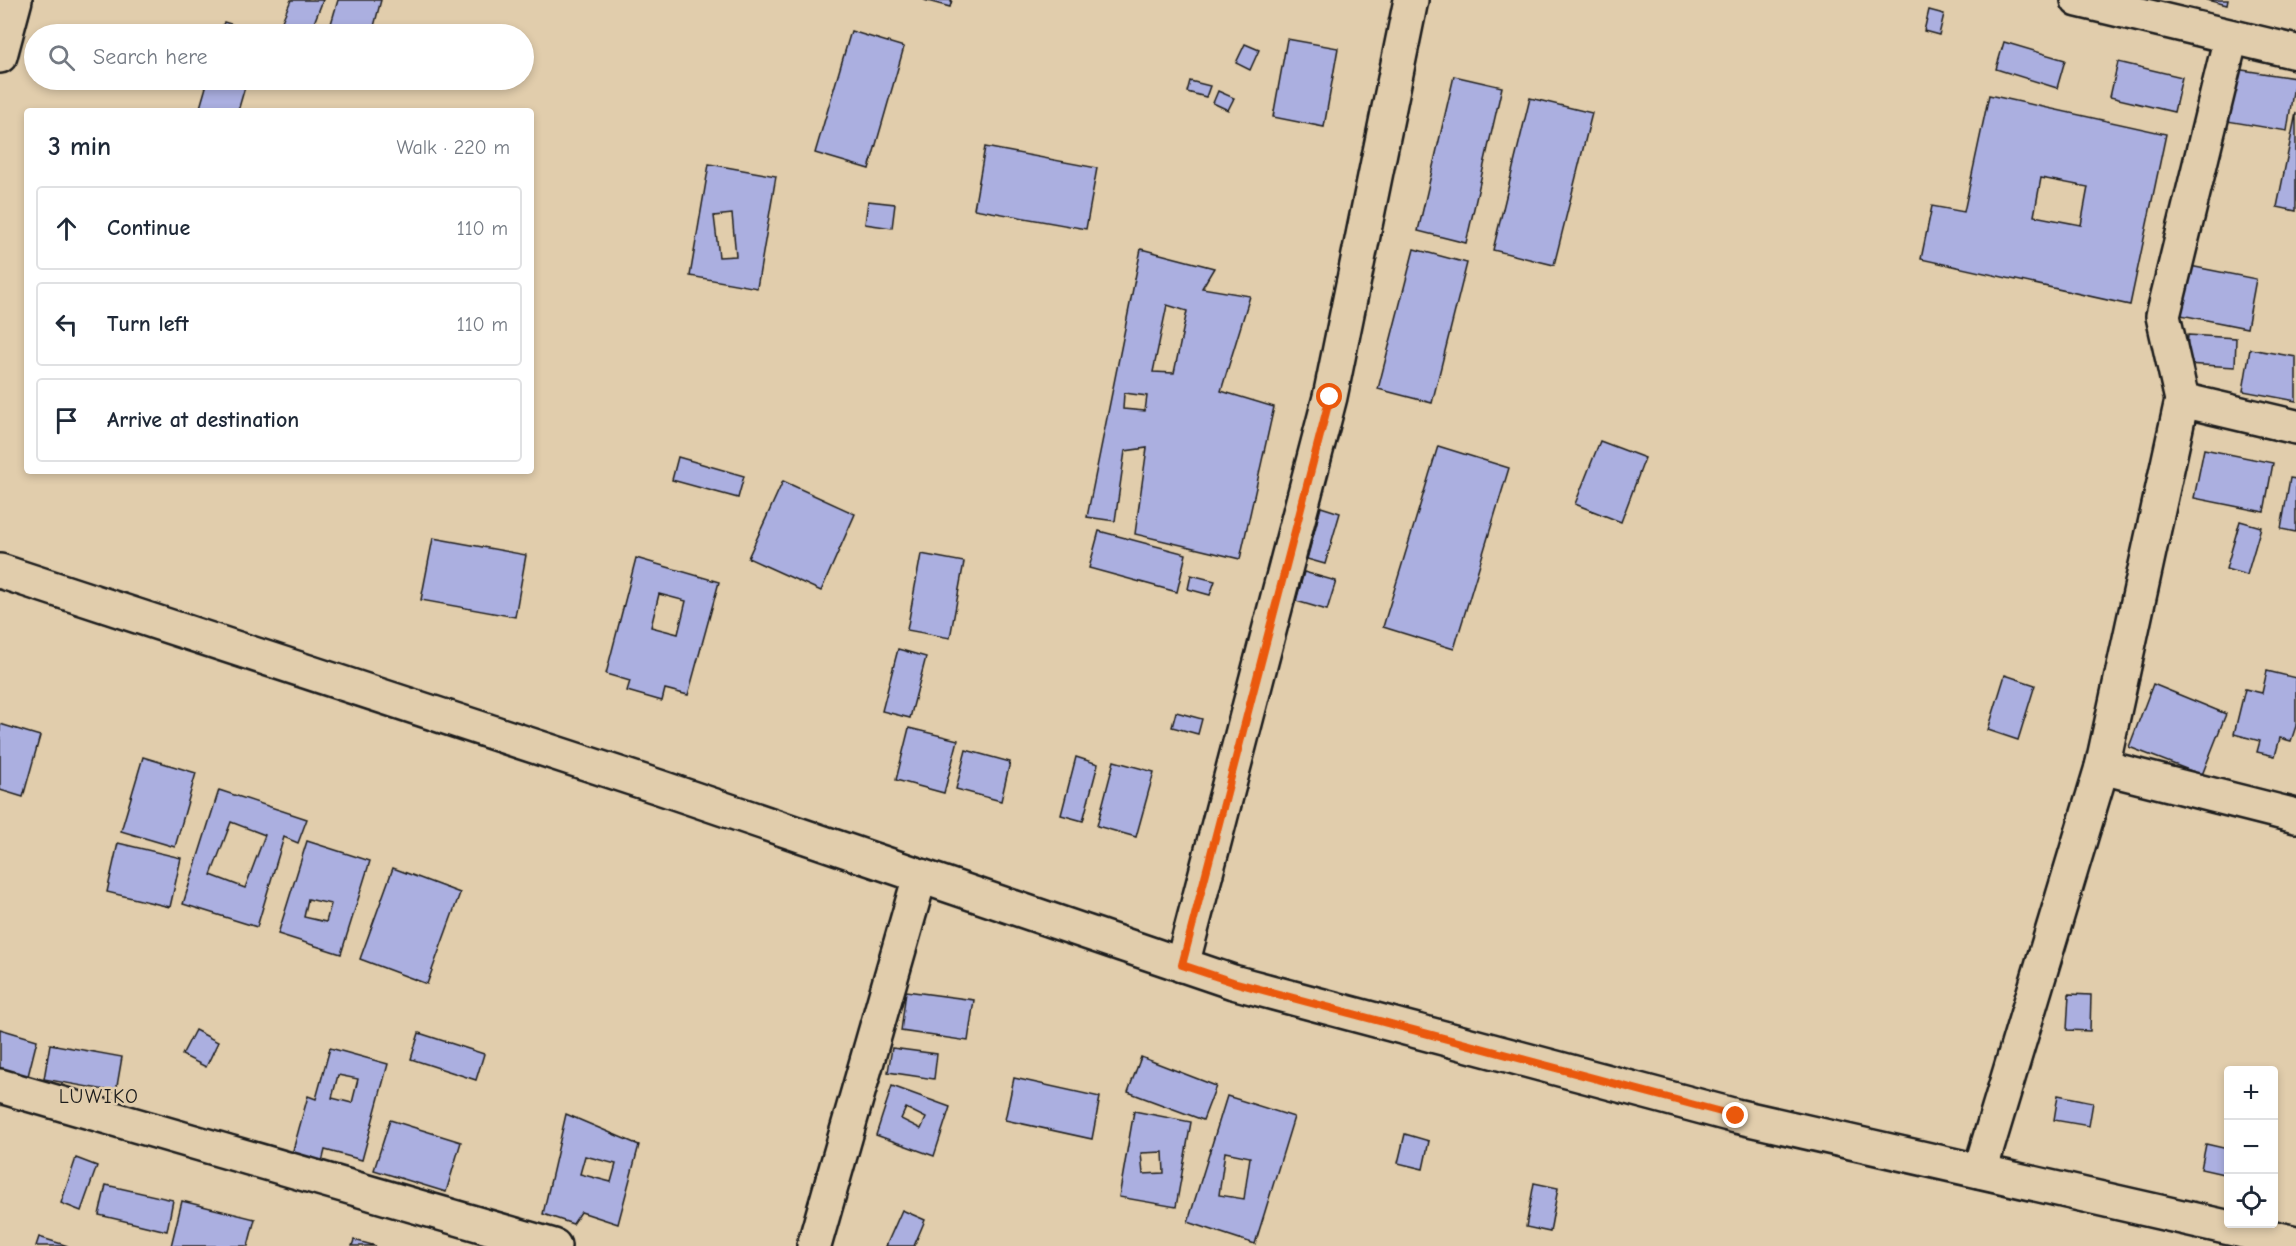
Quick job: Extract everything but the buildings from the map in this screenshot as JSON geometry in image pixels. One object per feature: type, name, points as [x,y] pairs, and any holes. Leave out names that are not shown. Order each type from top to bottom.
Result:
[{"type":"street","points":[[0,56],[15,0]]},
{"type":"street","points":[[1182,965],[1330,397],[1411,0]]},
{"type":"street","points":[[2078,0],[2296,52]]},
{"type":"street","points":[[1980,1171],[2102,767],[2182,400],[2163,316],[2231,37]]},
{"type":"street","points":[[2182,400],[2296,428]]},
{"type":"street","points":[[0,571],[659,786],[1233,982],[1736,1116],[2296,1243]]},
{"type":"street","points":[[2102,767],[2296,816]]},
{"type":"street","points":[[814,1246],[920,876]]},
{"type":"street","points":[[0,1086],[554,1246]]},
{"type":"district","name":"LUWIKO","points":[[99,1096]]},
{"type":"route","points":[[1330,397],[1182,965],[1233,982],[1736,1116]]}]
